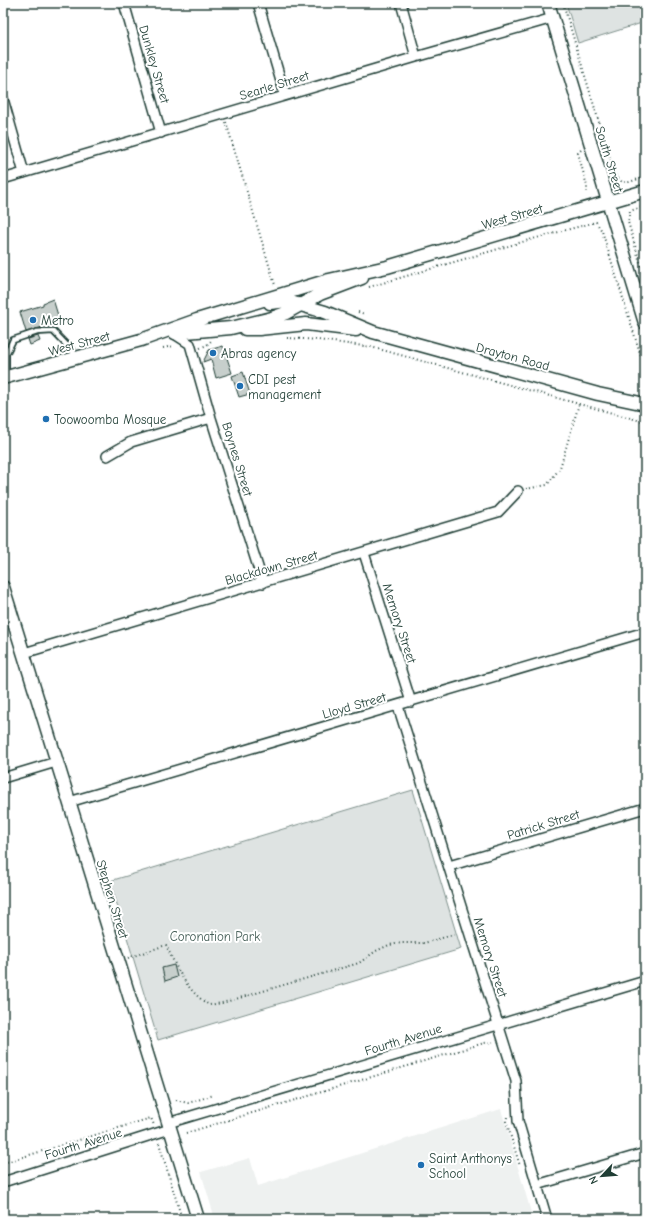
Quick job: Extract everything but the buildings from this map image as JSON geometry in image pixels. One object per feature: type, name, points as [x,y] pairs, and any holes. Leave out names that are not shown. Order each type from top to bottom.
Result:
[{"type":"main road","name":"South Street","points":[[548,3],[645,323]]},
{"type":"main road","name":"West Street","points":[[387,267],[645,191]]},
{"type":"main road","points":[[168,333],[211,334],[286,313],[320,294],[350,284],[387,267]]},
{"type":"main road","points":[[168,333],[196,320],[329,280],[387,267]]},
{"type":"main road","points":[[196,320],[276,302],[287,301],[325,312],[373,332]]},
{"type":"main road","points":[[231,328],[259,329],[306,324],[373,332]]},
{"type":"main road","name":"Drayton Road","points":[[373,332],[598,394],[645,404]]},
{"type":"main road","name":"West Street","points":[[4,378],[168,333]]},
{"type":"main road","name":"Stephen Street","points":[[3,587],[198,1219]]},
{"type":"street","name":"Dunkley Street","points":[[124,3],[161,133]]},
{"type":"street","points":[[258,3],[285,96]]},
{"type":"street","points":[[401,3],[416,57]]},
{"type":"street","name":"Searle Street","points":[[3,179],[553,18]]},
{"type":"street","points":[[3,99],[24,173]]},
{"type":"street","points":[[168,333],[191,347],[211,334]]},
{"type":"street","name":"Baynes Street","points":[[191,347],[263,582]]},
{"type":"street","points":[[107,456],[131,442],[212,418]]},
{"type":"street","name":"Blackdown Street","points":[[24,653],[498,512],[518,491]]},
{"type":"street","name":"Memory Street","points":[[364,553],[411,702]]},
{"type":"street","name":"Lloyd Street","points":[[69,802],[645,632]]},
{"type":"street","name":"Memory Street","points":[[398,706],[516,1081],[518,1121],[548,1219]]},
{"type":"street","points":[[3,778],[56,762]]},
{"type":"street","name":"Patrick Street","points":[[449,866],[645,808]]},
{"type":"street","name":"Fourth Avenue","points":[[3,1182],[156,1134],[169,1126],[499,1024],[645,981]]},
{"type":"street","points":[[537,1185],[645,1153]]},
{"type":"lane","points":[[4,378],[6,354],[13,340],[37,332],[53,331],[78,357]]},
{"type":"path","points":[[563,3],[615,174],[622,182],[629,182],[645,177]]},
{"type":"path","points":[[224,114],[275,286]]},
{"type":"path","points":[[578,153],[587,186],[587,192]]},
{"type":"path","points":[[645,206],[630,211],[628,222],[645,279]]},
{"type":"path","points":[[364,289],[529,240],[596,222],[602,231],[645,369]]},
{"type":"path","points":[[163,348],[172,346],[177,347],[181,352],[191,347],[202,347],[211,334]]},
{"type":"path","points":[[281,338],[318,340],[371,347],[645,422]]},
{"type":"path","points":[[518,491],[547,485],[560,468],[579,404]]},
{"type":"path","points":[[118,962],[166,945],[180,974],[188,986],[200,999],[209,1005],[222,1003],[359,963],[376,951],[389,945],[402,942],[424,943],[456,934]]},
{"type":"path","points":[[186,1133],[493,1041]]},
{"type":"path","points":[[176,1100],[188,1103],[214,1095]]},
{"type":"path","points":[[3,1163],[151,1118],[182,1219]]},
{"type":"shaded area","name":"Saint Anthonys School","points":[[501,1109],[533,1219],[215,1219],[201,1172],[250,1158],[258,1186]]},
{"type":"green space","points":[[566,3],[645,3],[645,22],[578,43]]},
{"type":"green space","name":"Coronation Park","points":[[413,790],[461,949],[158,1040],[110,881]]},
{"type":"place","name":"Metro","points":[[33,320]]},
{"type":"place","name":"Abras agency","points":[[213,353]]},
{"type":"place","name":"CDI pest management","points":[[240,386]]},
{"type":"place","name":"Toowoomba Mosque","points":[[46,419]]},
{"type":"place","name":"Saint Anthonys School","points":[[421,1165]]}]
